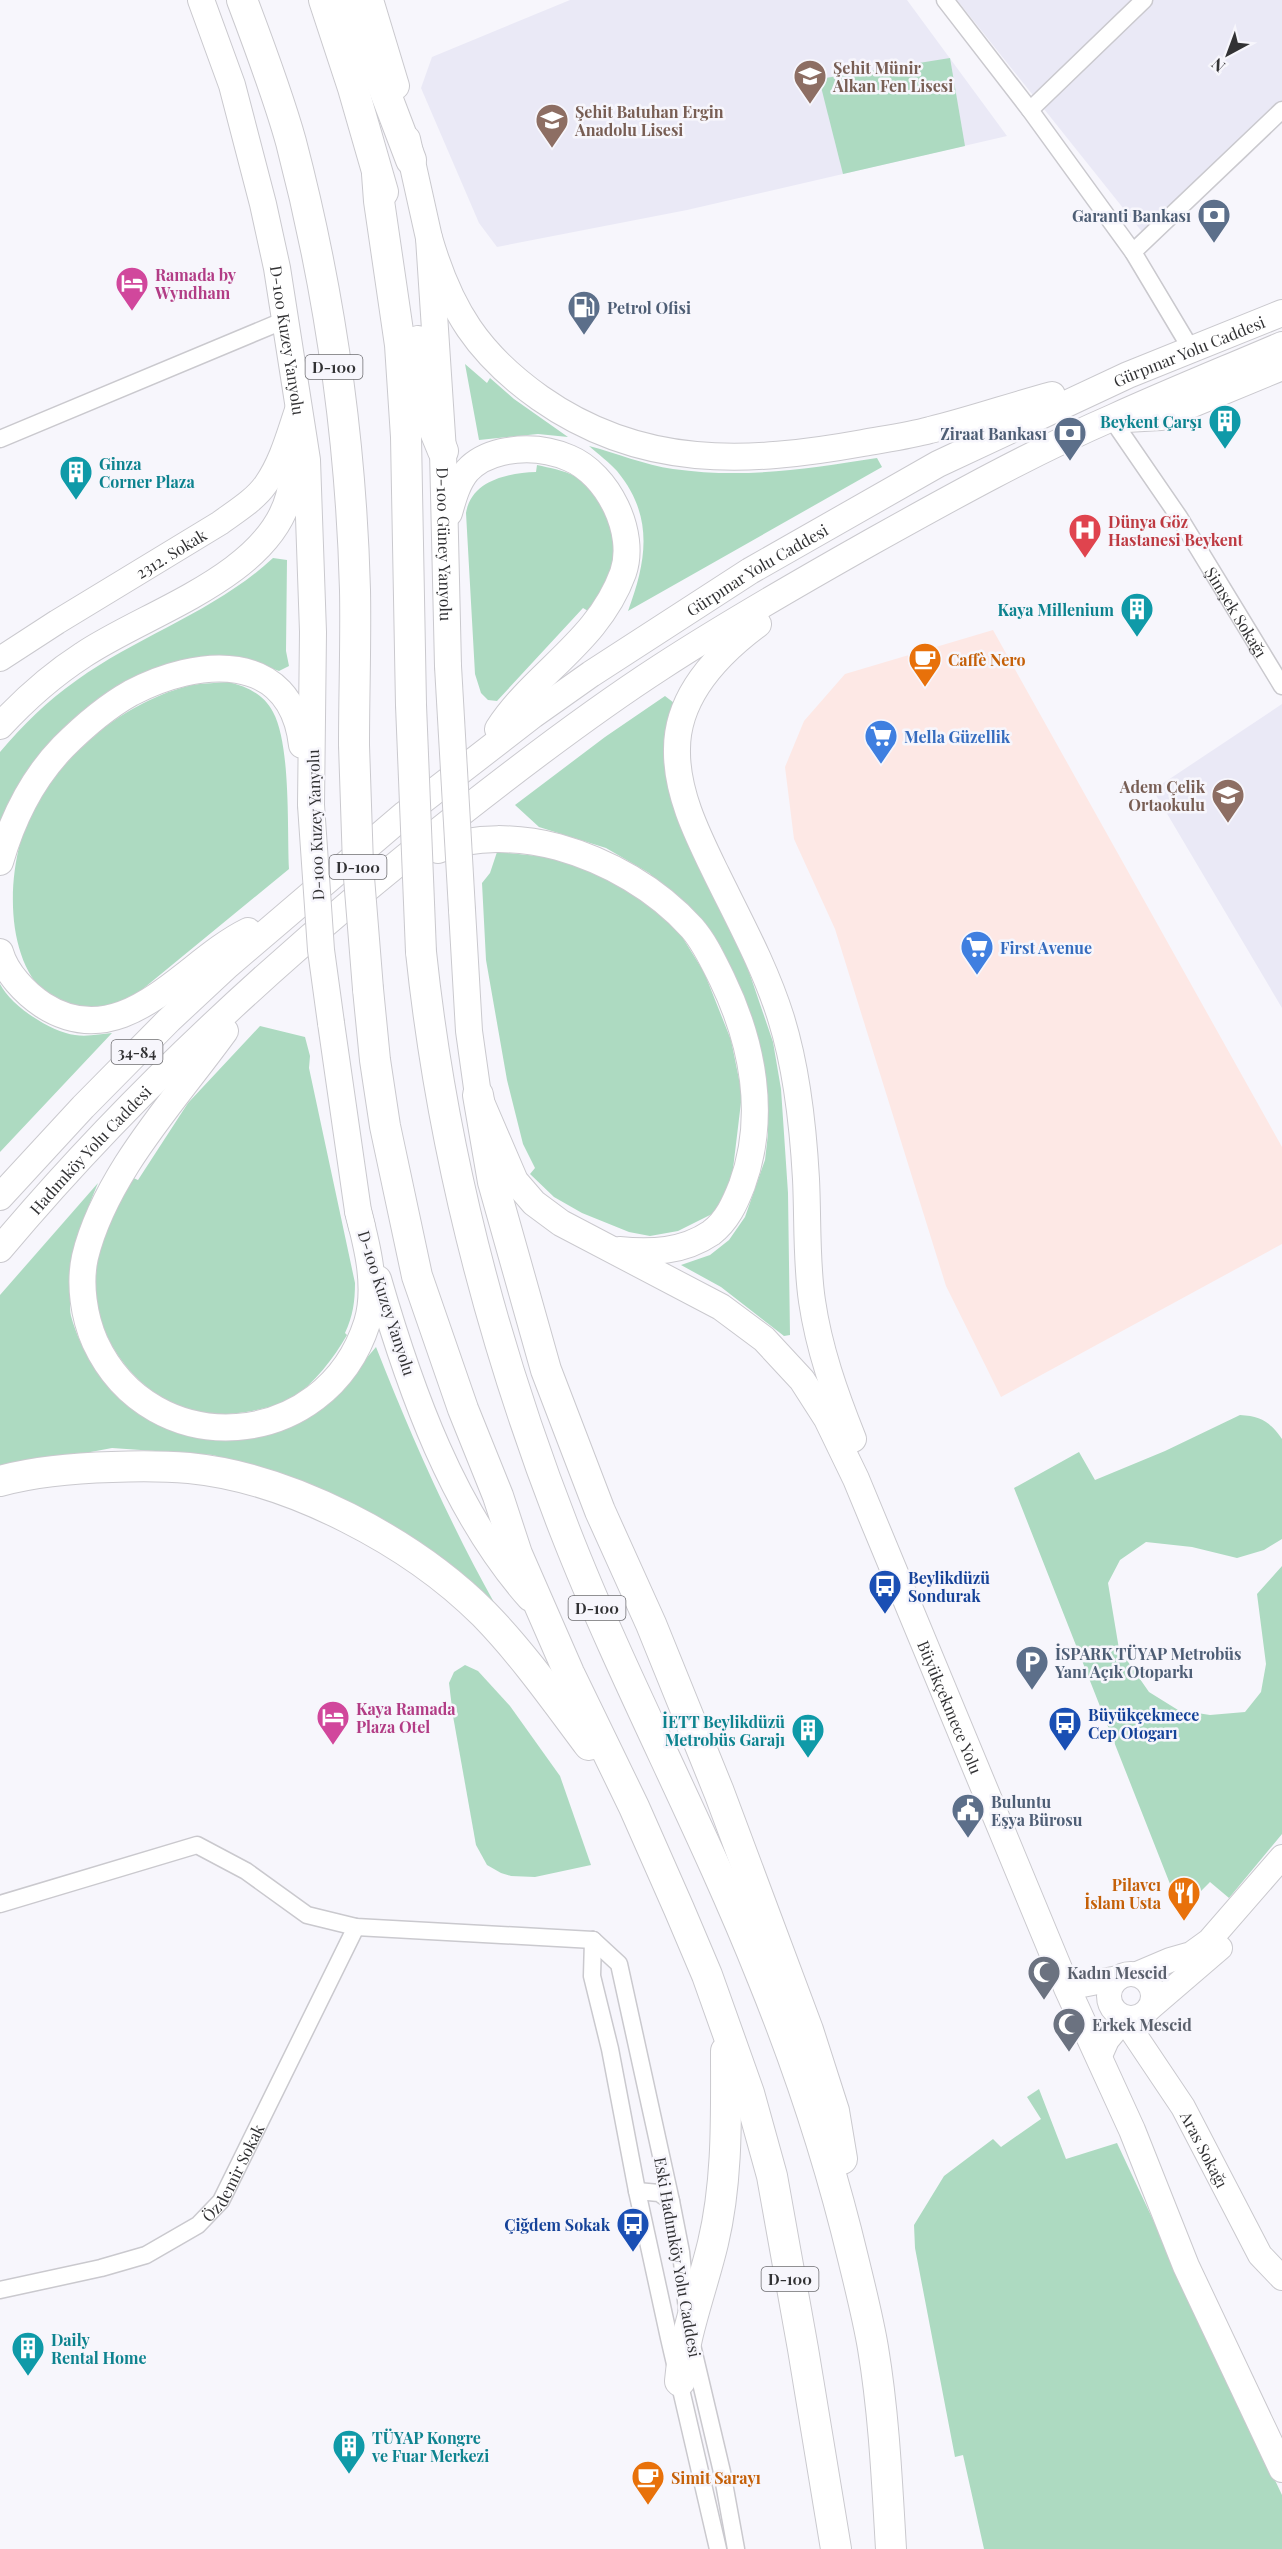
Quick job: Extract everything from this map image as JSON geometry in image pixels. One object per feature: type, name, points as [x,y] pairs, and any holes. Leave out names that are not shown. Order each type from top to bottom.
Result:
[{"type":"highway","name":"D-100","points":[[242,0],[290,139],[309,215],[329,330],[350,499],[355,591],[354,745],[358,865],[368,989],[385,1126],[417,1276],[463,1409],[498,1496],[516,1554],[679,1909],[727,2027],[749,2093],[772,2176],[836,2549]]},
{"type":"highway","name":"D-100","points":[[324,0],[353,88],[377,174],[400,345],[406,437],[411,705],[421,952],[429,1024],[449,1142],[480,1276],[537,1456],[587,1584],[763,1979],[814,2123],[849,2240],[874,2354],[883,2416],[891,2549]]},
{"type":"highway","points":[[351,0],[411,160]]},
{"type":"highway","points":[[377,174],[410,283],[428,412],[443,451]]},
{"type":"highway","points":[[478,1095],[493,1182],[546,1370],[600,1511],[651,1624],[719,1792],[808,2030],[834,2111],[849,2204],[849,2240]]},
{"type":"highway","points":[[0,1481],[35,1472],[88,1467],[190,1468],[242,1478],[300,1497],[350,1518],[389,1539],[424,1564],[484,1614],[544,1686],[634,1807]]},
{"type":"highway","points":[[680,2381],[681,2361],[714,2241],[725,2169],[727,2027]]},
{"type":"main road","name":"D-100 Kuzey Yanyolu","points":[[201,0],[232,85],[277,268],[307,460],[312,543],[311,805],[321,950],[358,1211],[391,1324],[436,1444],[464,1504],[495,1555],[545,1615]]},
{"type":"main road","name":"D-100 Güney Yanyolu","points":[[370,0],[394,78],[429,238],[443,451],[448,666],[469,1031],[478,1095],[514,1181],[534,1203],[561,1223],[722,1307],[764,1339],[802,1380],[827,1419],[856,1479],[884,1546]]},
{"type":"main road","points":[[429,238],[439,273],[460,318],[484,349],[502,367],[523,386],[588,428],[638,446],[688,455],[735,457],[795,454],[929,430],[1128,375]]},
{"type":"main road","name":"Gürpınar Yolu Caddesi","points":[[284,916],[405,814],[542,708],[658,629],[800,542],[938,464],[1128,375],[1280,313]]},
{"type":"main road","name":"Gürpınar Yolu Caddesi","points":[[383,875],[511,774],[661,667],[822,570],[968,489],[1111,418],[1282,345]]},
{"type":"main road","points":[[1111,418],[1161,417],[1282,367]]},
{"type":"main road","points":[[0,726],[43,684],[84,654],[200,590],[238,565],[259,547],[277,522],[289,497],[298,407]]},
{"type":"main road","points":[[445,543],[447,519],[465,473],[491,455],[517,449],[546,450],[572,459],[591,472],[612,497],[622,520],[625,537],[624,571],[613,596],[595,624],[504,719],[481,754]]},
{"type":"main road","points":[[822,570],[770,616],[727,649],[699,683],[685,711],[677,746],[679,780],[699,837],[758,960],[781,1018],[802,1128],[810,1286],[817,1336],[837,1398],[860,1456],[884,1546]]},
{"type":"main road","points":[[0,862],[8,834],[27,796],[62,749],[83,728],[131,693],[159,681],[199,670],[233,667],[255,672],[277,687],[292,705],[300,728],[311,805]]},
{"type":"main road","points":[[383,875],[451,845],[480,839],[541,843],[576,852],[637,882],[668,904],[693,930],[709,953],[743,1028],[753,1067],[754,1139],[747,1170],[726,1219],[690,1245],[664,1251],[639,1252],[608,1249]]},
{"type":"main road","name":"34-84","points":[[261,980],[383,875]]},
{"type":"main road","points":[[0,952],[13,977],[39,1003],[54,1012],[102,1020],[118,1016],[160,996],[236,936],[284,916]]},
{"type":"main road","name":"Hadımköy Yolu Caddesi","points":[[0,1197],[169,1020],[284,916]]},
{"type":"main road","points":[[261,980],[148,1132],[116,1186],[92,1233],[85,1260],[84,1295],[88,1325],[106,1365],[149,1404],[171,1417],[196,1425],[242,1427],[265,1424],[302,1406],[342,1371],[367,1322],[370,1306],[368,1246],[358,1211]]},
{"type":"main road","name":"Hadımköy Yolu Caddesi","points":[[0,1249],[103,1133],[261,980]]},
{"type":"main road","name":"Büyükçekmece Yolu","points":[[884,1546],[1067,1988],[1132,2130],[1186,2266],[1282,2469]]},
{"type":"street","points":[[945,0],[1030,110],[1133,252],[1191,349]]},
{"type":"street","points":[[1030,110],[1144,0]]},
{"type":"street","points":[[1133,252],[1282,110]]},
{"type":"street","points":[[0,439],[285,320]]},
{"type":"street","name":"2312. Sokak","points":[[0,659],[245,505],[265,485],[284,448],[298,407]]},
{"type":"street","name":"Şimşek Sokağı","points":[[1111,418],[1179,517],[1281,683]]},
{"type":"street","points":[[0,1904],[197,1845],[246,1871],[307,1915],[356,1927],[593,1940]]},
{"type":"street","points":[[1067,1988],[1128,1976],[1191,1954],[1209,1941],[1282,1857]]},
{"type":"street","points":[[1099,2058],[1107,2040],[1174,1987],[1225,1942],[1282,1876]]},
{"type":"street","name":"Özdemir Sokak","points":[[0,2290],[101,2268],[146,2255],[198,2224],[221,2200],[356,1927]]},
{"type":"street","name":"Eski Hadımköy Yolu Caddesi","points":[[593,1940],[592,1976],[610,2049],[636,2191],[718,2549]]},
{"type":"street","name":"Eski Hadımköy Yolu Caddesi","points":[[593,1940],[619,1964],[671,2201],[681,2252],[689,2331],[728,2500],[736,2549]]},
{"type":"street","points":[[1170,1960],[1178,1977],[1174,1987]]},
{"type":"street","points":[[1128,1976],[1110,1990],[1110,2001],[1116,2011],[1136,2016]]},
{"type":"street","points":[[1128,1976],[1146,1980],[1151,1990],[1136,2016]]},
{"type":"street","name":"Aras Sokağı","points":[[1282,2266],[1219,2144],[1136,2016],[1130,2028],[1183,2107],[1260,2255],[1282,2278]]},
{"type":"street","points":[[636,2191],[659,2193],[671,2201]]},
{"type":"street","points":[[709,2506],[728,2500]]},
{"type":"shaded area","points":[[570,0],[907,0],[1007,136],[687,210],[497,247],[479,223],[421,88],[432,57]]},
{"type":"shaded area","points":[[957,0],[1282,0],[1282,120],[1247,157],[1151,243]]},
{"type":"shaded area","points":[[993,630],[1282,1147],[1282,1244],[1001,1397],[946,1286],[835,929],[794,839],[785,767],[804,721],[845,674]]},
{"type":"shaded area","name":"Adem Çelik Ortaokulu","points":[[1282,704],[1282,1008],[1153,790]]},
{"type":"green space","points":[[950,58],[965,146],[843,174],[819,79]]},
{"type":"green space","points":[[465,364],[487,383],[490,378],[514,399],[568,437],[538,434],[479,440]]},
{"type":"green space","points":[[589,446],[652,465],[700,472],[750,473],[825,466],[877,458],[882,467],[628,611],[640,574],[643,556],[642,522],[629,488],[617,471]]},
{"type":"green space","points":[[537,465],[576,477],[593,493],[610,527],[613,539],[613,562],[603,588],[588,611],[583,608],[497,701],[488,700],[481,693],[475,674],[466,513],[469,502],[483,486],[502,477],[536,472]]},
{"type":"green space","points":[[273,558],[287,560],[286,651],[289,666],[279,671],[243,658],[220,657],[83,712],[50,742],[23,778],[0,822],[0,752],[36,714],[66,688],[101,664],[203,608],[251,577]]},
{"type":"green space","points":[[229,682],[248,689],[265,700],[279,727],[285,766],[289,869],[133,997],[111,1005],[90,1007],[69,1004],[47,994],[32,977],[21,954],[15,928],[13,900],[20,843],[29,817],[41,795],[83,746],[109,724],[131,710],[180,688],[197,684]]},
{"type":"green space","points":[[665,696],[678,706],[712,888],[747,966],[773,1042],[781,1089],[788,1193],[790,1335],[784,1336],[721,1287],[681,1265],[710,1255],[729,1240],[745,1217],[765,1160],[768,1134],[767,1105],[744,999],[720,945],[694,913],[649,873],[606,848],[539,827],[515,805],[605,737]]},
{"type":"green space","points":[[497,852],[558,858],[598,872],[640,896],[676,927],[704,972],[731,1040],[742,1094],[732,1177],[725,1200],[712,1214],[678,1231],[650,1236],[629,1232],[582,1213],[554,1197],[530,1174],[535,1168],[523,1144],[507,1080],[486,960],[482,883],[490,873]]},
{"type":"green space","points":[[0,984],[22,1009],[55,1029],[80,1036],[112,1033],[0,1152]]},
{"type":"green space","points":[[260,1026],[305,1037],[310,1056],[309,1068],[355,1283],[354,1302],[345,1333],[347,1335],[323,1370],[300,1393],[282,1403],[252,1411],[225,1414],[204,1413],[178,1406],[160,1396],[128,1368],[115,1351],[99,1312],[96,1292],[98,1262],[111,1218],[131,1177],[138,1180],[188,1103]]},
{"type":"green space","points":[[98,1183],[83,1223],[73,1264],[70,1313],[82,1346],[98,1372],[118,1395],[142,1414],[168,1428],[197,1436],[227,1439],[259,1435],[292,1426],[319,1409],[345,1384],[376,1347],[462,1543],[496,1606],[398,1529],[357,1506],[301,1482],[213,1455],[112,1448],[0,1469],[0,1295]]},
{"type":"green space","points":[[1240,1415],[1264,1421],[1282,1439],[1282,1539],[1264,1550],[1237,1558],[1192,1547],[1146,1542],[1120,1560],[1108,1583],[1119,1649],[1149,1692],[1178,1710],[1210,1715],[1245,1712],[1261,1692],[1266,1664],[1257,1594],[1282,1566],[1282,1834],[1229,1898],[1210,1882],[1197,1895],[1181,1882],[1172,1889],[1014,1488],[1079,1452],[1095,1480],[1165,1451]]},
{"type":"green space","points":[[465,1665],[478,1671],[510,1706],[560,1776],[591,1865],[535,1877],[511,1876],[487,1865],[476,1845],[449,1683],[454,1672]]},
{"type":"green space","points":[[1039,2089],[1066,2159],[1117,2143],[1282,2495],[1282,2549],[984,2549],[963,2455],[955,2457],[915,2248],[914,2225],[944,2176],[993,2139],[1001,2147],[1041,2119],[1027,2097]]},
{"type":"place","name":"Şehit Münir Alkan Fen Lisesi","points":[[810,105]]},
{"type":"place","name":"Şehit Batuhan Ergin Anadolu Lisesi","points":[[552,149]]},
{"type":"place","name":"Garanti Bankası","points":[[1214,244]]},
{"type":"place","name":"Ramada by Wyndham","points":[[132,312]]},
{"type":"place","name":"Petrol Ofisi","points":[[584,336]]},
{"type":"place","name":"Beykent Çarşı","points":[[1225,450]]},
{"type":"place","name":"Ziraat Bankası","points":[[1070,462]]},
{"type":"place","name":"Ginza Corner Plaza","points":[[76,501]]},
{"type":"place","name":"Dünya Göz Hastanesi Beykent","points":[[1085,559]]},
{"type":"place","name":"Kaya Millenium","points":[[1137,638]]},
{"type":"place","name":"Caffè Nero","points":[[925,688]]},
{"type":"place","name":"Mella Güzellik","points":[[881,765]]},
{"type":"place","name":"Adem Çelik Ortaokulu","points":[[1228,824]]},
{"type":"place","name":"First Avenue","points":[[977,976]]},
{"type":"place","name":"Beylikdüzü Sondurak","points":[[885,1615]]},
{"type":"place","name":"İSPARK TÜYAP Metrobüs Yanı Açık Otoparkı","points":[[1032,1691]]},
{"type":"place","name":"Kaya Ramada Plaza Otel","points":[[333,1746]]},
{"type":"place","name":"Büyükçekmece Cep Otogarı","points":[[1065,1752]]},
{"type":"place","name":"İETT Beylikdüzü Metrobüs Garajı","points":[[808,1759]]},
{"type":"place","name":"Buluntu Eşya Bürosu","points":[[968,1839]]},
{"type":"place","name":"Pilavcı İslam Usta","points":[[1184,1922]]},
{"type":"place","name":"Kadın Mescid","points":[[1044,2001]]},
{"type":"place","name":"Erkek Mescid","points":[[1069,2053]]},
{"type":"place","name":"Çiğdem Sokak","points":[[633,2253]]},
{"type":"place","name":"Daily Rental Home","points":[[28,2377]]},
{"type":"place","name":"TÜYAP Kongre ve Fuar Merkezi","points":[[349,2475]]},
{"type":"place","name":"Simit Sarayı","points":[[648,2506]]}]
